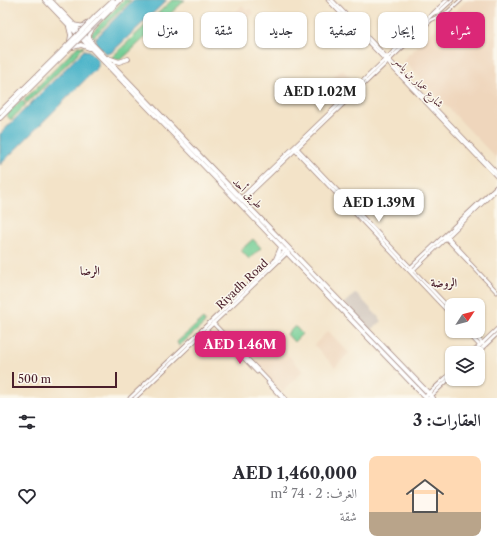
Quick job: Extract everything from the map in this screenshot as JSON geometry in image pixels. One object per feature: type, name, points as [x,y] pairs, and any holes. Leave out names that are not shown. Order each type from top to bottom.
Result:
[{"type":"main road","name":"طريق أحد","points":[[45,0],[281,247],[429,397]]},
{"type":"main road","name":"طريق أحد","points":[[50,0],[290,249],[429,397]]},
{"type":"main road","points":[[99,17],[112,0]]},
{"type":"main road","points":[[0,112],[118,0]]},
{"type":"main road","points":[[66,21],[71,31],[70,41]]},
{"type":"main road","points":[[73,47],[81,45],[95,52]]},
{"type":"main road","points":[[0,118],[63,52]]},
{"type":"main road","points":[[104,56],[116,62],[128,59]]},
{"type":"main road","points":[[276,259],[281,247]]},
{"type":"street","points":[[80,31],[112,0]]},
{"type":"street","points":[[85,36],[121,0]]},
{"type":"street","name":"شارع عمار بن ياسر","points":[[328,0],[497,173]]},
{"type":"street","name":"شارع عمار بن ياسر","points":[[332,0],[497,177]]},
{"type":"street","points":[[242,199],[447,0]]},
{"type":"street","points":[[431,14],[440,11],[452,0]]},
{"type":"street","points":[[387,59],[431,20],[448,12],[460,0]]},
{"type":"street","points":[[74,25],[82,26],[88,23]]},
{"type":"street","points":[[88,23],[85,31],[92,29]]},
{"type":"street","points":[[92,29],[90,36],[95,46]]},
{"type":"street","points":[[295,148],[445,304]]},
{"type":"street","points":[[411,270],[497,186]]},
{"type":"street","points":[[446,236],[497,189]]},
{"type":"street","points":[[446,236],[497,289]]},
{"type":"street","points":[[446,236],[497,292]]},
{"type":"street","points":[[130,398],[212,323],[276,259],[290,249]]},
{"type":"street","name":"Riyadh Road","points":[[136,398],[286,252]]},
{"type":"street","points":[[411,270],[445,308]]},
{"type":"street","points":[[212,323],[282,398]]},
{"type":"street","points":[[212,323],[285,398]]},
{"type":"street","points":[[482,345],[497,329]]},
{"type":"street","points":[[482,345],[497,334]]},
{"type":"street","points":[[474,338],[482,345]]},
{"type":"street","points":[[476,338],[482,345]]},
{"type":"street","points":[[429,397],[445,380]]},
{"type":"street","points":[[429,397],[445,382]]},
{"type":"shaded area","points":[[467,0],[497,0],[497,159],[403,60],[416,48],[428,48],[428,37],[436,29],[436,48],[485,48],[485,12],[454,12]]},
{"type":"shaded area","points":[[242,5],[247,11],[250,8],[254,13],[247,19],[247,12],[236,12]]},
{"type":"shaded area","points":[[341,70],[343,70],[355,83],[342,98],[328,83]]},
{"type":"shaded area","points":[[356,293],[382,321],[370,331],[344,303]]},
{"type":"shaded area","points":[[328,331],[349,353],[335,367],[314,345]]},
{"type":"shaded area","points":[[274,340],[303,371],[282,392],[252,361]]},
{"type":"green space","points":[[124,0],[131,0],[91,39],[92,32]]},
{"type":"green space","points":[[172,0],[185,0],[172,12],[159,12]]},
{"type":"green space","points":[[143,28],[143,39],[122,59],[111,58]]},
{"type":"green space","points":[[78,46],[84,47],[27,103],[24,100]]},
{"type":"green space","points":[[21,100],[26,104],[11,120],[6,115]]},
{"type":"green space","points":[[253,239],[261,248],[249,259],[241,250]]},
{"type":"green space","points":[[203,319],[205,321],[204,324],[179,346],[177,342]]},
{"type":"green space","points":[[295,326],[302,334],[294,342],[287,334]]},
{"type":"water","points":[[133,0],[167,0],[154,12],[143,12],[143,23],[111,53],[106,53],[96,43],[96,38]]},
{"type":"water","points":[[84,50],[89,51],[98,60],[98,67],[0,165],[0,134]]},
{"type":"district","name":"الرضا","points":[[90,270]]},
{"type":"district","name":"الروضة","points":[[444,282]]}]
